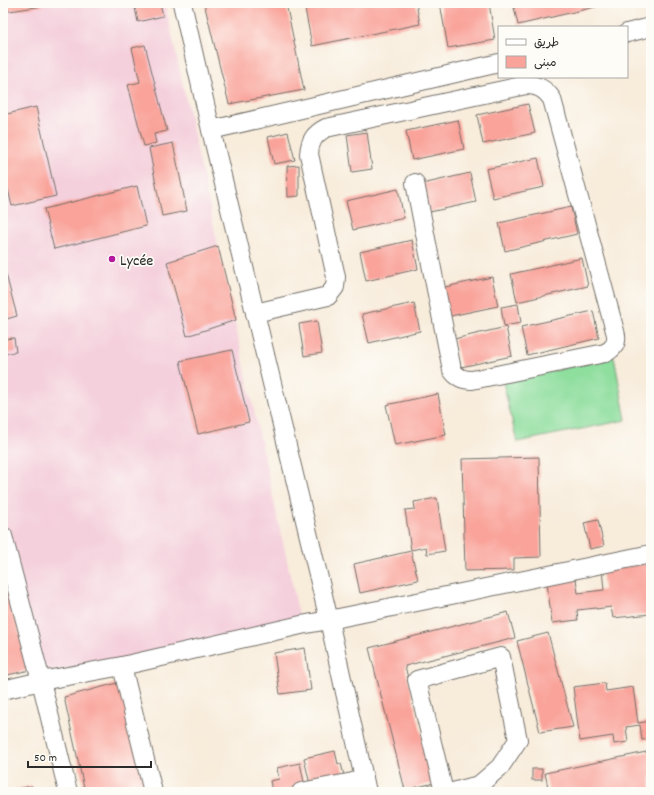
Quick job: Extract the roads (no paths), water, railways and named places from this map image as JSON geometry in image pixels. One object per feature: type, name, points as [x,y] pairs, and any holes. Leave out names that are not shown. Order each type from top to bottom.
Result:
[{"type":"street","points":[[182,3],[210,130],[329,620],[366,785],[353,782],[301,792]]},
{"type":"street","points":[[628,33],[651,27]]},
{"type":"street","points":[[210,130],[498,63]]},
{"type":"street","points":[[255,313],[328,296],[335,287],[336,277],[309,154],[313,138],[318,132],[334,127],[534,85],[547,92],[552,99],[615,331],[616,341],[614,346],[605,353],[472,380],[466,380],[456,375],[452,370],[415,183]]},
{"type":"street","points":[[4,546],[41,681],[68,792]]},
{"type":"street","points":[[3,690],[41,681],[122,666],[301,625],[651,554]]},
{"type":"street","points":[[444,792],[417,680],[501,657],[518,740],[500,768],[479,785],[453,792]]},
{"type":"street","points":[[122,666],[154,792]]},
{"type":"place","name":"Lycée","points":[[112,259]]}]
